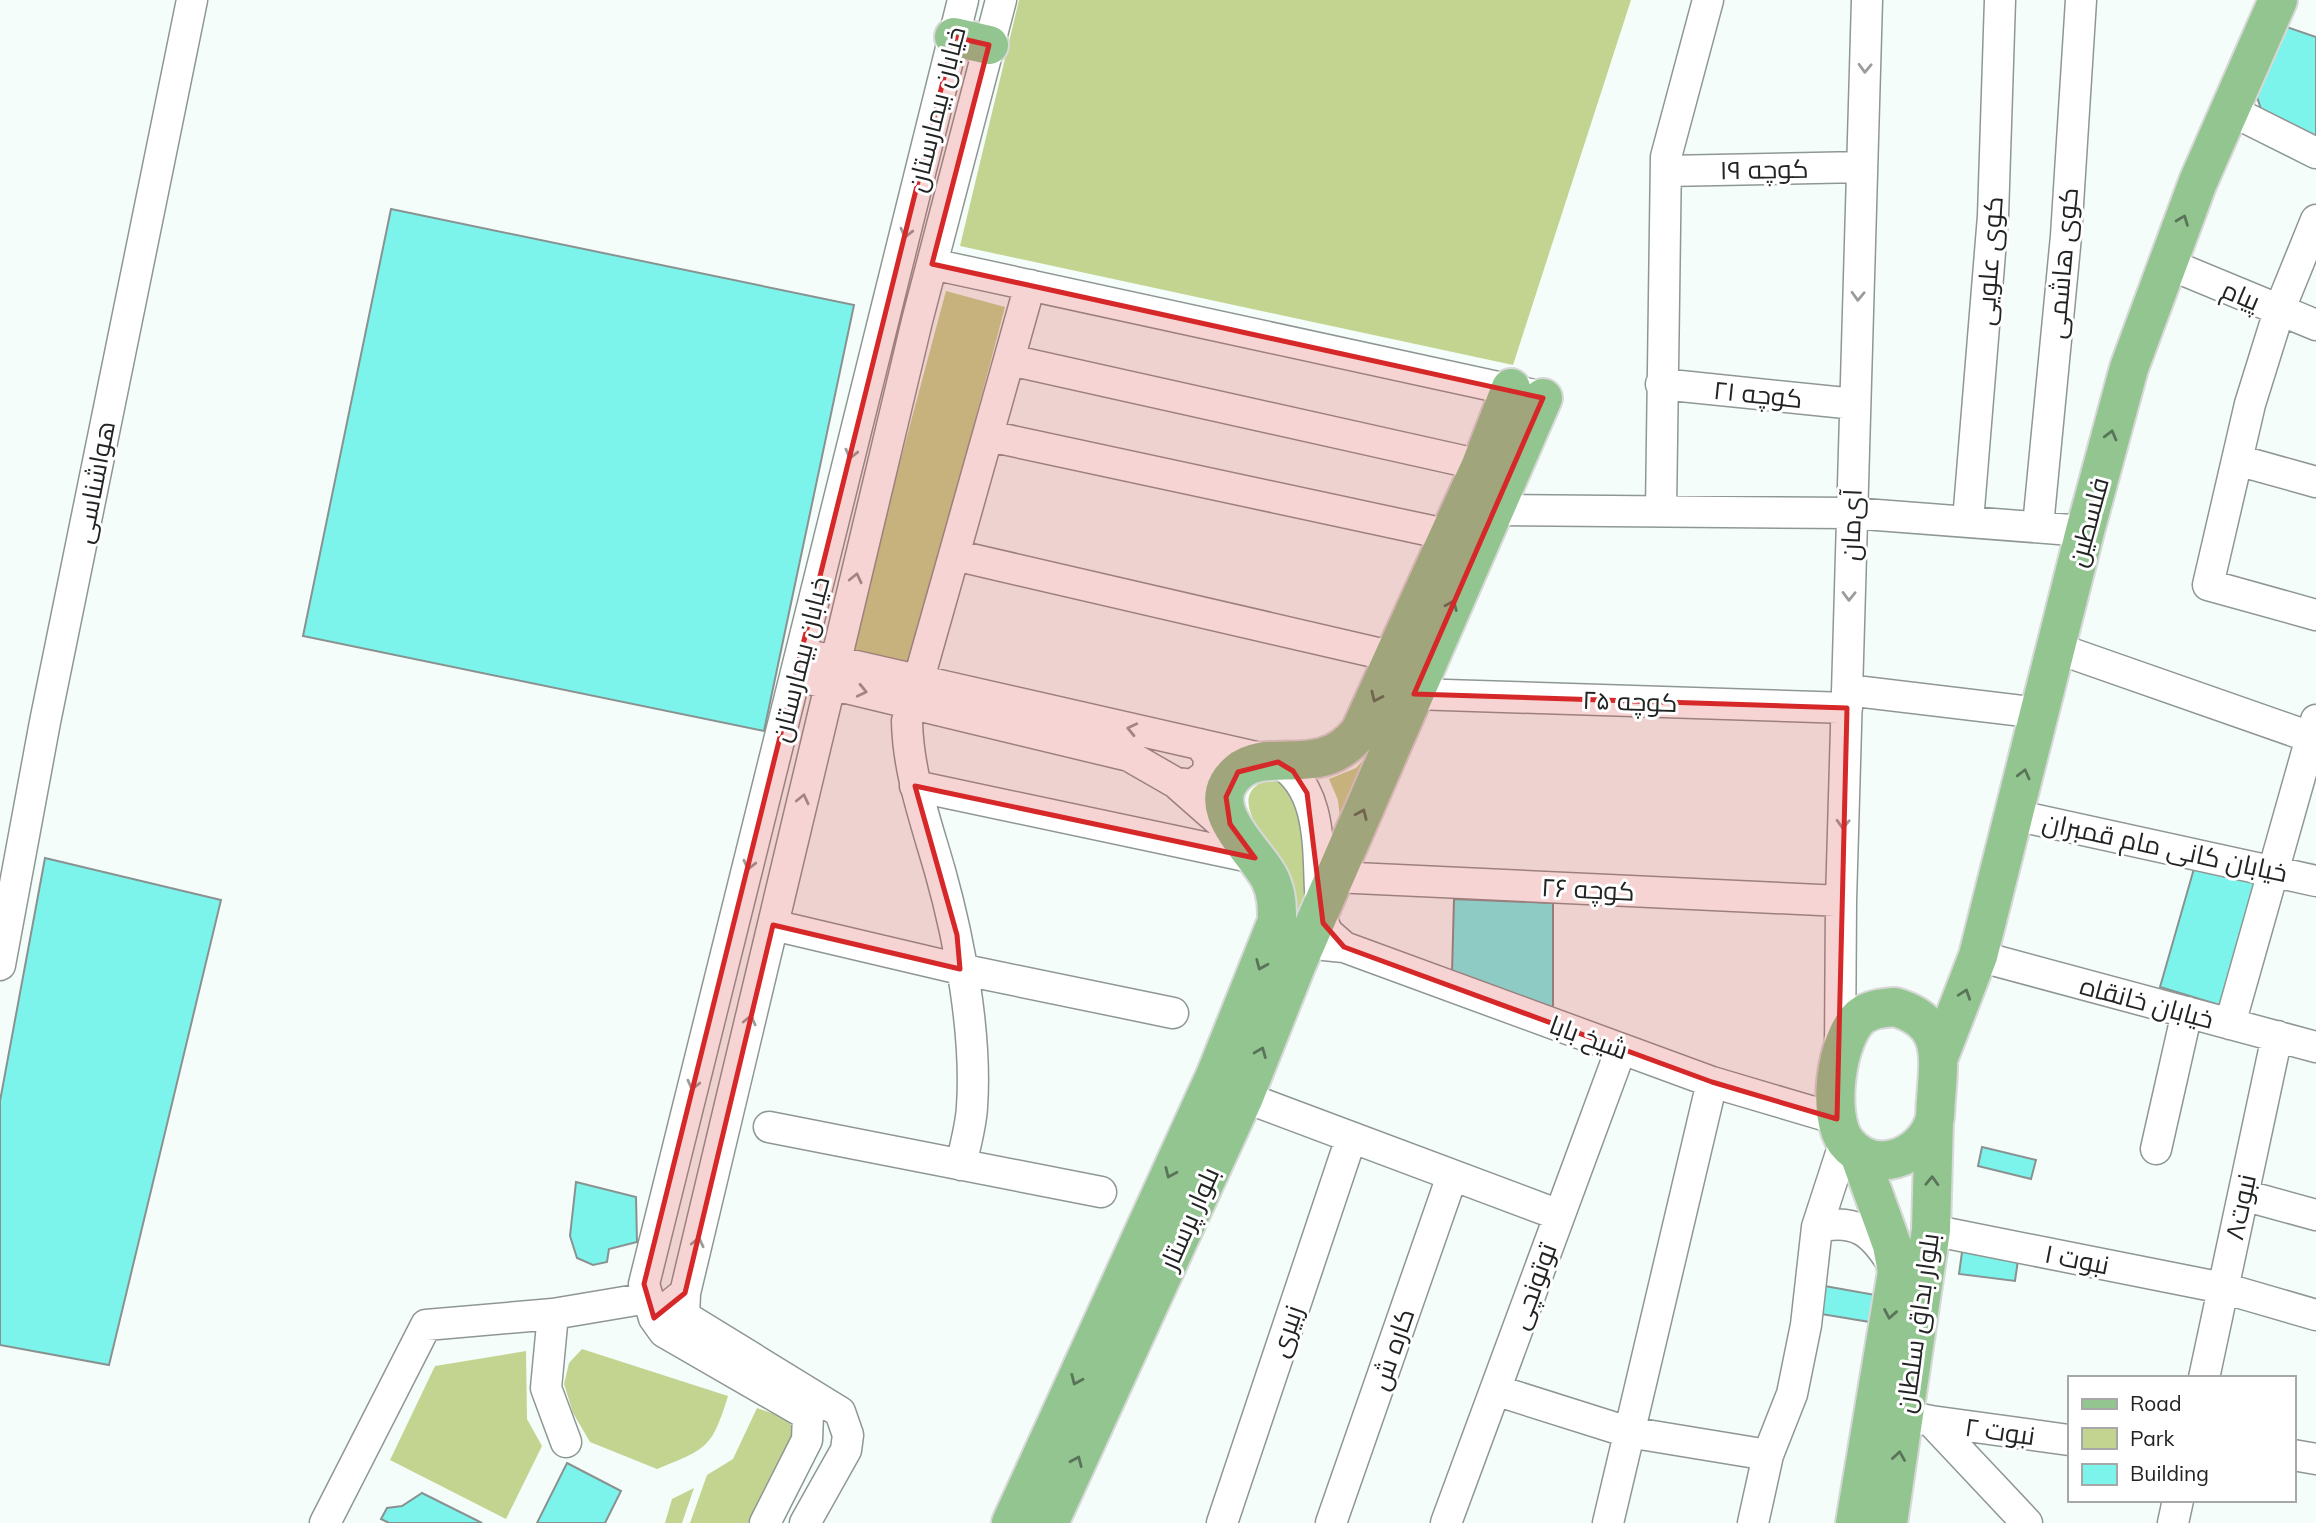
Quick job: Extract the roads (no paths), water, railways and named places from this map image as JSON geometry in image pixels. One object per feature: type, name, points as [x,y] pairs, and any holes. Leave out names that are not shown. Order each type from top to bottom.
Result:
[{"type":"main road","name":"فلسطین","points":[[1939,1057],[1978,956],[2129,368],[2166,263],[2278,0]]},
{"type":"main road","points":[[1480,505],[1481,466],[1527,393]]},
{"type":"main road","points":[[1011,1523],[1214,1076],[1277,921],[1277,899],[1269,878],[1226,812],[1230,783],[1238,772],[1251,765],[1325,757],[1348,747],[1360,731],[1450,535],[1480,505],[1527,393]]},
{"type":"main road","name":"بلوار پرستار","points":[[1049,1523],[1244,1097],[1296,966],[1414,694],[1480,505]]},
{"type":"main road","points":[[1847,1138],[1877,1161],[1896,1160],[1911,1153],[1934,1121],[1939,1057],[1936,1039],[1927,1023],[1914,1013],[1895,1007],[1876,1008],[1862,1016],[1850,1028],[1840,1051],[1847,1138],[1892,1245],[1897,1272],[1855,1523]]},
{"type":"main road","name":"بلوار بداق سلطان","points":[[1888,1523],[1918,1419],[1931,1230],[1934,1121]]},
{"type":"street","name":"هواشناسی","points":[[0,965],[45,722],[192,0]]},
{"type":"street","name":"خیابان بیمارستان","points":[[651,1308],[644,1284],[799,664],[972,41],[963,0]]},
{"type":"street","points":[[805,1523],[846,1450],[848,1435],[840,1412],[684,1316],[685,1293],[932,264],[972,41],[1001,0]]},
{"type":"street","points":[[1661,511],[1666,157],[1708,0]]},
{"type":"street","name":"آی‌مان","points":[[1840,1051],[1841,901],[1867,0]]},
{"type":"street","name":"کوی علویی","points":[[1968,521],[1993,216],[2000,0]]},
{"type":"street","name":"کوی هاشمی","points":[[2038,526],[2066,236],[2081,0]]},
{"type":"street","points":[[2230,110],[2316,153]]},
{"type":"street","name":"کوچه ۱۹","points":[[1666,171],[1862,167]]},
{"type":"street","points":[[2316,220],[2278,311],[2237,460],[2208,585],[2316,615]]},
{"type":"street","name":"پیام","points":[[2166,263],[2278,311],[2316,324]]},
{"type":"street","points":[[932,264],[1527,393]]},
{"type":"street","points":[[961,1165],[972,1111],[974,1065],[957,935],[915,786],[907,746],[907,721],[1030,285]]},
{"type":"street","points":[[1010,360],[1481,466]]},
{"type":"street","name":"کوچه ۲۱","points":[[1661,384],[1855,404]]},
{"type":"street","points":[[989,436],[1450,535]]},
{"type":"street","points":[[2237,460],[2316,482]]},
{"type":"street","points":[[1480,505],[1851,513],[2085,531]]},
{"type":"street","points":[[954,555],[1395,657]]},
{"type":"street","points":[[2056,648],[2314,732],[2230,1024]]},
{"type":"street","points":[[799,664],[914,691],[1199,744],[1278,762],[1293,771],[1301,781],[1312,807],[1327,893],[1328,933],[1344,947]]},
{"type":"street","points":[[914,691],[1111,751],[1154,768],[1176,783],[1247,848]]},
{"type":"street","name":"کوچه ۲۵","points":[[1414,694],[1847,699],[2039,713]]},
{"type":"street","points":[[1176,783],[1193,785],[1208,773],[1209,756],[1199,744]]},
{"type":"street","points":[[915,786],[1247,848]]},
{"type":"street","name":"خیابان کانی مام قمبران","points":[[2014,815],[2274,869],[2316,881]]},
{"type":"street","name":"کوچه ۲۶","points":[[1327,893],[1841,901]]},
{"type":"street","points":[[773,925],[960,969],[1173,1013]]},
{"type":"street","points":[[1296,966],[1315,947],[1344,947]]},
{"type":"street","name":"شیخ بابا","points":[[1344,947],[1712,1082],[1847,1138]]},
{"type":"street","name":"خیابان خانقاه","points":[[1978,956],[2316,1047]]},
{"type":"street","points":[[2156,1149],[2187,1012]]},
{"type":"street","name":"نبوت۸","points":[[2204,1376],[2277,1036]]},
{"type":"street","name":"توتونچی","points":[[1446,1523],[1621,1049]]},
{"type":"street","points":[[1608,1523],[1712,1082]]},
{"type":"street","points":[[1244,1097],[1559,1215]]},
{"type":"street","points":[[769,1127],[1101,1192]]},
{"type":"street","name":"زبیری","points":[[1222,1523],[1351,1138]]},
{"type":"street","points":[[1753,1523],[1768,1455],[1792,1394],[1799,1363],[1817,1227],[1847,1138]]},
{"type":"street","points":[[674,1164],[714,1175]]},
{"type":"street","name":"کاره ش","points":[[1331,1523],[1452,1176]]},
{"type":"street","points":[[2243,1195],[2316,1215]]},
{"type":"street","points":[[1817,1227],[1849,1223],[1860,1229],[1883,1250],[1897,1272]]},
{"type":"street","name":"نبوت ۱","points":[[1931,1230],[2223,1288],[2316,1315]]},
{"type":"street","points":[[325,1523],[426,1325],[651,1308],[685,1293]]},
{"type":"street","points":[[651,1308],[664,1332],[808,1415],[807,1440],[765,1523]]},
{"type":"street","points":[[553,1314],[546,1388],[566,1442]]},
{"type":"street","points":[[1495,1390],[1628,1432],[1768,1455]]},
{"type":"street","points":[[1918,1419],[2027,1523]]},
{"type":"street","name":"نبوت ۲","points":[[1918,1419],[2068,1440]]},
{"type":"street","points":[[2295,1455],[2316,1459]]},
{"type":"street","points":[[2173,1523],[2178,1502]]}]
